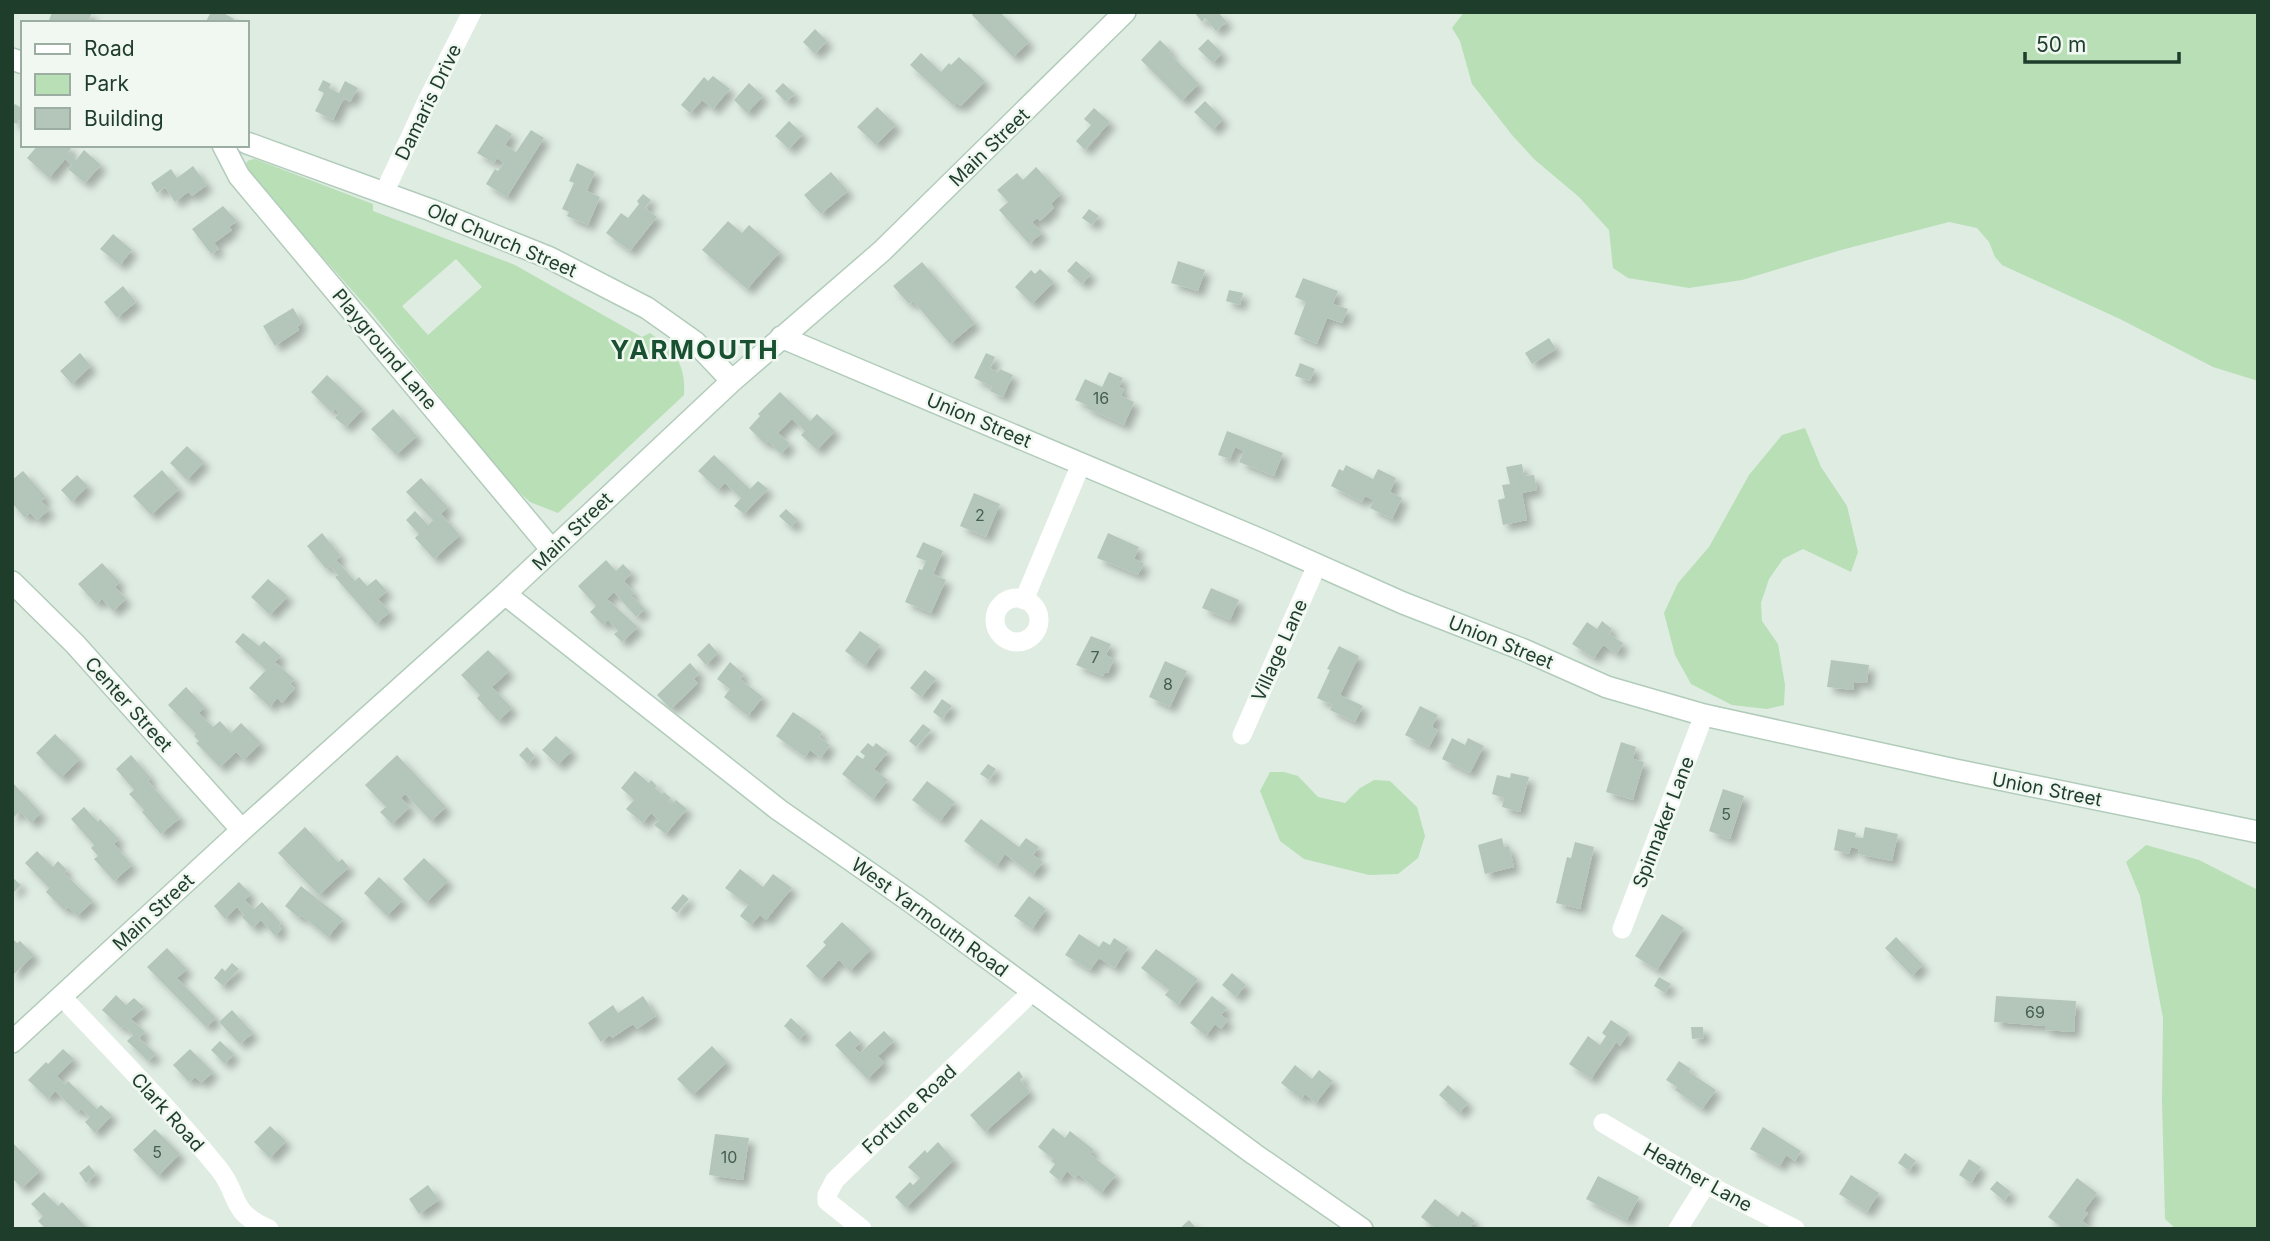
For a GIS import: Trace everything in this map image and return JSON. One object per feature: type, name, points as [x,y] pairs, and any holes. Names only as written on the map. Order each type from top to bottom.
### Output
[{"type":"main road","name":"Main Street","points":[[12,1042],[242,830],[505,594],[732,381],[882,251],[1125,12]]},
{"type":"main road","name":"Old Church Street","points":[[248,144],[384,193],[550,258],[631,298],[695,342],[732,381]]},
{"type":"main road","name":"Playground Lane","points":[[224,147],[239,177],[552,550]]},
{"type":"main road","name":"Union Street","points":[[781,337],[1403,603],[1524,650],[1607,687],[1704,715],[2258,832]]},
{"type":"main road","name":"Center Street","points":[[12,582],[75,644],[242,830]]},
{"type":"main road","name":"West Yarmouth Road","points":[[505,594],[779,810],[1254,1154],[1362,1229]]},
{"type":"street","name":"Damaris Drive","points":[[384,193],[472,12]]},
{"type":"street","points":[[1024,600],[1082,464]]},
{"type":"street","name":"Village Lane","points":[[1242,735],[1317,565]]},
{"type":"street","name":"Spinnaker Lane","points":[[1622,929],[1704,715]]},
{"type":"street","name":"Fortune Road","points":[[862,1229],[827,1201],[827,1195],[835,1180],[1032,991]]},
{"type":"street","name":"Clark Road","points":[[62,997],[221,1172],[238,1207],[252,1221],[269,1229]]},
{"type":"street","name":"Heather Lane","points":[[1603,1123],[1706,1184],[1795,1229]]},
{"type":"street","points":[[1678,1229],[1706,1184]]},
{"type":"green space","points":[[1464,12],[2258,12],[2258,381],[2213,367],[2120,319],[2002,265],[1995,257],[1989,242],[1977,228],[1949,222],[1841,250],[1742,280],[1689,288],[1628,278],[1613,268],[1609,230],[1579,197],[1535,160],[1472,84],[1460,41],[1452,28]]},
{"type":"green space","points":[[255,159],[373,204],[373,211],[515,265],[642,337],[650,333],[677,358],[683,374],[684,395],[558,513],[530,502],[510,484],[373,314],[250,175],[246,163]],"holes":[[[456,259],[482,287],[428,335],[402,306]]]},
{"type":"green space","points":[[1805,428],[1821,467],[1847,506],[1858,552],[1851,572],[1803,549],[1783,559],[1769,579],[1761,603],[1762,621],[1778,644],[1785,685],[1784,705],[1767,709],[1732,705],[1691,684],[1675,655],[1664,613],[1678,583],[1709,547],[1749,475],[1782,435]]},
{"type":"green space","points":[[1270,772],[1298,776],[1318,797],[1345,803],[1360,788],[1374,780],[1390,781],[1417,807],[1425,836],[1418,858],[1398,874],[1369,875],[1304,859],[1280,841],[1260,791]]},
{"type":"green space","points":[[2146,845],[2199,860],[2258,890],[2258,1229],[2176,1229],[2165,1219],[2163,1018],[2140,896],[2126,862]]},
{"type":"building","points":[[52,12],[92,12],[89,21],[49,21]]},
{"type":"building","points":[[211,12],[222,12],[234,19],[233,21],[206,21]]},
{"type":"building","points":[[975,12],[1000,12],[1029,42],[1013,57],[972,15]]},
{"type":"building","points":[[1194,12],[1218,12],[1227,22],[1216,31],[1205,18],[1202,22]]},
{"type":"building","points":[[815,29],[827,41],[815,54],[803,42]]},
{"type":"building","points":[[1208,39],[1222,53],[1213,63],[1198,49]]},
{"type":"building","points":[[1160,40],[1199,84],[1182,101],[1141,60]]},
{"type":"building","points":[[921,53],[941,72],[959,57],[985,81],[961,106],[957,103],[954,106],[910,65]]},
{"type":"building","points":[[713,76],[730,89],[713,109],[702,100],[690,113],[681,105],[704,77],[708,81]]},
{"type":"building","points":[[323,80],[331,84],[329,88],[339,93],[345,81],[358,88],[350,102],[344,98],[333,120],[315,111],[324,93],[318,90]]},
{"type":"building","points":[[749,83],[763,96],[747,113],[734,100]]},
{"type":"building","points":[[783,83],[795,94],[786,102],[775,91]]},
{"type":"building","points":[[1205,101],[1223,119],[1213,130],[1194,112]]},
{"type":"building","points":[[15,104],[21,108],[21,121],[17,124],[12,122],[12,108]]},
{"type":"building","points":[[877,107],[896,125],[876,145],[857,127]]},
{"type":"building","points":[[1094,108],[1110,122],[1085,150],[1076,141],[1091,125],[1084,119]]},
{"type":"building","points":[[789,121],[803,134],[789,149],[775,136]]},
{"type":"building","points":[[496,124],[512,134],[505,145],[516,152],[531,130],[544,138],[507,197],[486,184],[495,169],[498,171],[504,163],[497,158],[494,163],[477,153]]},
{"type":"building","points":[[36,147],[69,147],[71,149],[68,152],[76,160],[84,150],[101,165],[85,183],[68,169],[72,165],[65,159],[49,178],[27,158]]},
{"type":"building","points":[[577,163],[595,172],[587,191],[600,197],[588,225],[567,216],[569,212],[562,209],[574,183],[569,181]]},
{"type":"building","points":[[193,166],[207,185],[192,196],[188,192],[175,202],[165,187],[157,193],[151,183],[171,169],[177,178]]},
{"type":"building","points":[[1036,167],[1061,194],[1051,204],[1054,208],[1040,221],[1037,218],[1032,222],[1042,233],[1029,244],[999,210],[1008,202],[997,190],[1017,173],[1023,180]]},
{"type":"building","points":[[831,172],[848,191],[821,214],[804,195]]},
{"type":"building","points":[[643,194],[651,200],[645,208],[657,217],[630,251],[606,233],[621,213],[628,218]]},
{"type":"building","points":[[223,206],[237,221],[229,227],[232,230],[214,243],[219,249],[211,254],[192,229]]},
{"type":"building","points":[[1089,209],[1099,216],[1092,225],[1082,218]]},
{"type":"building","points":[[728,221],[742,233],[749,225],[780,252],[747,289],[702,250]]},
{"type":"building","points":[[113,234],[132,250],[120,265],[100,249]]},
{"type":"building","points":[[1076,261],[1091,274],[1082,284],[1067,271]]},
{"type":"building","points":[[1178,261],[1205,270],[1198,291],[1171,283]]},
{"type":"building","points":[[922,262],[975,323],[950,344],[913,301],[909,304],[893,286]]},
{"type":"building","points":[[1040,269],[1054,282],[1032,304],[1015,287],[1031,270],[1035,274]]},
{"type":"building","points":[[1303,278],[1338,291],[1333,304],[1348,309],[1342,323],[1327,318],[1317,344],[1294,334],[1306,302],[1295,297]]},
{"type":"building","points":[[123,286],[136,302],[117,318],[104,302]]},
{"type":"building","points":[[1229,290],[1243,293],[1240,305],[1226,301]]},
{"type":"building","points":[[293,308],[302,323],[297,327],[299,330],[275,346],[263,326]]},
{"type":"building","points":[[1549,338],[1556,349],[1532,364],[1525,353]]},
{"type":"building","points":[[80,353],[91,366],[72,384],[60,371]]},
{"type":"building","points":[[986,353],[995,357],[990,368],[1013,375],[1003,397],[990,391],[992,387],[974,378]]},
{"type":"building","points":[[1300,363],[1315,369],[1310,381],[1295,376]]},
{"type":"building","points":[[1109,372],[1123,378],[1119,387],[1124,389],[1121,396],[1134,402],[1124,425],[1086,408],[1087,405],[1075,400],[1085,379],[1102,387]]},
{"type":"building","points":[[327,375],[363,409],[346,427],[335,418],[339,413],[335,409],[331,412],[311,392]]},
{"type":"building","points":[[780,392],[810,421],[817,414],[835,431],[817,450],[801,435],[805,431],[792,419],[778,433],[790,444],[781,454],[768,441],[765,444],[749,428],[760,416],[758,414]]},
{"type":"building","points":[[393,409],[417,436],[396,455],[371,429]]},
{"type":"building","points":[[1227,431],[1283,453],[1274,476],[1239,462],[1244,451],[1235,447],[1230,459],[1218,455]]},
{"type":"building","points":[[187,446],[204,462],[187,480],[170,463]]},
{"type":"building","points":[[714,455],[750,489],[758,481],[768,489],[744,514],[734,506],[741,498],[725,483],[718,490],[698,471]]},
{"type":"building","points":[[1522,464],[1524,476],[1534,475],[1537,490],[1522,493],[1527,520],[1503,525],[1498,500],[1505,498],[1502,485],[1510,484],[1506,467]]},
{"type":"building","points":[[1346,465],[1373,479],[1378,469],[1396,478],[1390,492],[1402,498],[1392,519],[1370,508],[1374,500],[1365,496],[1362,502],[1331,486],[1339,469],[1343,471]]},
{"type":"building","points":[[162,470],[179,489],[151,515],[133,496]]},
{"type":"building","points":[[23,471],[46,497],[41,501],[49,510],[37,520],[30,513],[25,518],[12,503],[12,480]]},
{"type":"building","points":[[77,475],[88,486],[72,502],[61,490]]},
{"type":"building","points":[[421,478],[448,507],[441,514],[460,535],[434,559],[415,538],[419,534],[406,520],[415,511],[428,525],[433,520],[406,492]]},
{"type":"building","points":[[974,493],[1000,504],[986,537],[960,526]]},
{"type":"building","points":[[786,509],[798,520],[791,527],[779,516]]},
{"type":"building","points":[[322,533],[341,556],[336,560],[355,581],[359,577],[367,586],[376,579],[387,591],[378,599],[390,612],[376,624],[335,577],[338,575],[330,566],[326,569],[307,546]]},
{"type":"building","points":[[1108,533],[1139,547],[1134,559],[1144,563],[1138,575],[1097,558]]},
{"type":"building","points":[[923,542],[943,551],[933,574],[946,580],[931,613],[905,602],[919,569],[922,570],[926,561],[916,557]]},
{"type":"building","points":[[606,560],[616,571],[623,564],[632,573],[624,581],[634,593],[631,595],[645,609],[636,617],[614,592],[607,599],[638,627],[622,642],[614,634],[618,631],[608,620],[603,625],[590,612],[596,606],[578,586]]},
{"type":"building","points":[[102,563],[120,582],[115,587],[126,599],[113,611],[102,599],[96,604],[78,584]]},
{"type":"building","points":[[268,579],[288,596],[270,615],[251,597]]},
{"type":"building","points":[[1211,588],[1239,600],[1230,620],[1202,608]]},
{"type":"building","points":[[1602,621],[1612,629],[1609,634],[1623,643],[1617,654],[1603,645],[1594,658],[1572,644],[1587,622],[1597,629]]},
{"type":"building","points":[[860,631],[880,645],[865,666],[845,651]]},
{"type":"building","points":[[243,633],[259,646],[264,641],[281,656],[275,662],[294,679],[290,684],[295,688],[282,703],[277,698],[270,707],[249,688],[266,670],[235,642]]},
{"type":"building","points":[[1091,636],[1111,644],[1106,655],[1114,659],[1108,673],[1105,672],[1103,676],[1076,665]]},
{"type":"building","points":[[709,643],[718,653],[706,665],[697,655]]},
{"type":"building","points":[[1339,646],[1359,656],[1340,695],[1363,706],[1355,722],[1330,710],[1332,705],[1317,698]]},
{"type":"building","points":[[488,650],[509,671],[492,687],[512,708],[498,721],[477,698],[480,695],[461,675]]},
{"type":"building","points":[[1831,660],[1869,665],[1867,683],[1854,682],[1853,690],[1827,687]]},
{"type":"building","points":[[1165,661],[1187,671],[1170,707],[1149,697]]},
{"type":"building","points":[[730,662],[744,674],[740,679],[763,697],[748,716],[724,697],[730,689],[717,679]]},
{"type":"building","points":[[690,663],[699,673],[694,679],[698,683],[671,709],[657,695]]},
{"type":"building","points":[[925,670],[936,679],[921,697],[910,688]]},
{"type":"building","points":[[186,687],[205,707],[199,713],[213,727],[220,721],[231,733],[241,723],[261,743],[244,760],[236,752],[220,767],[196,743],[199,741],[194,736],[196,734],[168,705]]},
{"type":"building","points":[[942,699],[952,706],[942,719],[933,712]]},
{"type":"building","points":[[1420,706],[1438,715],[1432,727],[1438,730],[1429,747],[1405,735]]},
{"type":"building","points":[[793,712],[822,732],[819,737],[830,745],[821,758],[810,750],[805,757],[776,736]]},
{"type":"building","points":[[923,724],[931,730],[916,747],[909,741]]},
{"type":"building","points":[[55,734],[80,759],[61,778],[36,753]]},
{"type":"building","points":[[556,736],[572,751],[558,765],[542,750]]},
{"type":"building","points":[[1452,738],[1465,745],[1468,738],[1484,746],[1470,773],[1442,759]]},
{"type":"building","points":[[1621,742],[1636,747],[1633,759],[1644,762],[1633,800],[1606,792]]},
{"type":"building","points":[[868,743],[873,747],[876,743],[888,752],[874,769],[888,780],[873,799],[842,774],[857,755],[863,759],[865,756],[860,752]]},
{"type":"building","points":[[527,747],[535,756],[528,764],[519,755]]},
{"type":"building","points":[[131,755],[151,778],[148,781],[180,818],[161,834],[129,794],[134,790],[116,769]]},
{"type":"building","points":[[397,755],[446,807],[431,821],[405,794],[401,798],[410,807],[392,824],[380,812],[386,807],[365,785]]},
{"type":"building","points":[[988,764],[996,769],[989,780],[980,774]]},
{"type":"building","points":[[635,771],[649,783],[651,780],[657,786],[655,788],[671,798],[668,801],[672,804],[676,800],[687,809],[666,834],[654,825],[659,820],[651,813],[643,823],[626,809],[634,800],[621,788]]},
{"type":"building","points":[[1511,773],[1529,777],[1520,812],[1502,807],[1504,798],[1492,794],[1497,775],[1510,778]]},
{"type":"building","points":[[927,781],[955,802],[940,821],[912,800]]},
{"type":"building","points":[[12,782],[41,813],[31,823],[20,811],[12,819]]},
{"type":"building","points":[[1723,789],[1744,796],[1730,839],[1709,831]]},
{"type":"building","points":[[84,807],[119,839],[114,844],[132,865],[114,881],[94,859],[98,856],[91,848],[94,845],[71,819]]},
{"type":"building","points":[[981,819],[1019,847],[1026,838],[1039,847],[1033,855],[1043,862],[1033,875],[1005,854],[997,866],[964,841]]},
{"type":"building","points":[[305,827],[338,862],[342,859],[349,867],[319,895],[278,853]]},
{"type":"building","points":[[1865,827],[1898,834],[1892,861],[1858,854],[1859,849],[1851,847],[1849,854],[1834,850],[1838,829],[1856,833],[1855,837],[1863,838]]},
{"type":"building","points":[[1502,838],[1504,847],[1509,846],[1514,867],[1485,874],[1478,845]]},
{"type":"building","points":[[1575,842],[1594,847],[1580,909],[1556,903],[1567,857],[1571,858]]},
{"type":"building","points":[[37,851],[53,867],[58,861],[67,870],[64,873],[93,901],[77,916],[68,907],[64,910],[46,892],[49,888],[25,863]]},
{"type":"building","points":[[424,858],[448,881],[426,903],[403,879]]},
{"type":"building","points":[[740,869],[763,887],[773,874],[792,888],[766,920],[760,915],[751,925],[740,916],[748,905],[725,888]]},
{"type":"building","points":[[12,877],[21,885],[12,894]]},
{"type":"building","points":[[379,877],[403,900],[387,916],[364,893]]},
{"type":"building","points":[[239,882],[251,894],[245,900],[254,909],[262,902],[281,923],[279,926],[282,929],[275,936],[261,920],[253,928],[237,907],[225,919],[214,906]]},
{"type":"building","points":[[301,886],[343,919],[328,937],[285,906]]},
{"type":"building","points":[[683,894],[689,899],[677,913],[671,908]]},
{"type":"building","points":[[1029,896],[1046,909],[1032,929],[1014,916]]},
{"type":"building","points":[[1662,914],[1684,928],[1657,970],[1635,956]]},
{"type":"building","points":[[842,922],[871,949],[850,971],[839,960],[820,980],[806,966],[826,945],[823,942]]},
{"type":"building","points":[[1079,934],[1099,947],[1103,941],[1110,945],[1114,938],[1128,947],[1115,968],[1099,958],[1090,970],[1065,955]]},
{"type":"building","points":[[1896,937],[1923,965],[1912,976],[1885,948]]},
{"type":"building","points":[[12,938],[17,943],[20,941],[34,955],[12,976]]},
{"type":"building","points":[[167,948],[187,969],[177,978],[216,1018],[206,1027],[147,967]]},
{"type":"building","points":[[1156,949],[1198,979],[1178,1005],[1165,995],[1169,990],[1141,968]]},
{"type":"building","points":[[232,963],[239,969],[223,986],[214,978],[222,968],[225,971]]},
{"type":"building","points":[[1232,973],[1246,985],[1236,997],[1222,985]]},
{"type":"building","points":[[1659,977],[1671,984],[1665,993],[1654,986]]},
{"type":"building","points":[[116,995],[126,1005],[134,998],[144,1007],[131,1019],[145,1032],[139,1038],[156,1054],[148,1061],[127,1041],[133,1035],[102,1010]]},
{"type":"building","points":[[643,996],[656,1016],[637,1029],[633,1024],[601,1042],[588,1023],[613,1005],[618,1013]]},
{"type":"building","points":[[1212,996],[1227,1008],[1221,1015],[1228,1020],[1221,1029],[1215,1024],[1206,1036],[1190,1023]]},
{"type":"building","points":[[1996,996],[2076,1001],[2074,1032],[2045,1030],[2045,1026],[1994,1022]]},
{"type":"building","points":[[232,1010],[253,1033],[240,1044],[219,1022]]},
{"type":"building","points":[[791,1018],[806,1032],[799,1040],[784,1026]]},
{"type":"building","points":[[1611,1020],[1629,1032],[1620,1046],[1616,1042],[1591,1079],[1569,1064],[1588,1036],[1600,1045],[1606,1036],[1602,1033]]},
{"type":"building","points":[[1691,1027],[1703,1027],[1704,1038],[1692,1039]]},
{"type":"building","points":[[850,1031],[861,1042],[855,1048],[860,1053],[884,1031],[894,1041],[878,1056],[884,1063],[867,1079],[835,1045]]},
{"type":"building","points":[[220,1041],[234,1054],[225,1064],[211,1050]]},
{"type":"building","points":[[712,1046],[727,1062],[693,1095],[677,1079]]},
{"type":"building","points":[[63,1049],[74,1059],[57,1076],[65,1084],[68,1081],[97,1109],[101,1105],[112,1115],[95,1133],[85,1122],[90,1117],[81,1109],[77,1112],[55,1091],[48,1099],[28,1080]]},
{"type":"building","points":[[190,1049],[213,1072],[201,1083],[195,1077],[189,1082],[173,1065]]},
{"type":"building","points":[[1679,1061],[1691,1069],[1689,1072],[1716,1090],[1702,1109],[1675,1090],[1677,1087],[1666,1080]]},
{"type":"building","points":[[1295,1065],[1312,1079],[1319,1070],[1333,1081],[1316,1103],[1305,1094],[1301,1099],[1281,1083]]},
{"type":"building","points":[[1019,1071],[1023,1077],[1020,1080],[1030,1092],[985,1132],[970,1115]]},
{"type":"building","points":[[1448,1085],[1468,1103],[1459,1113],[1439,1095]]},
{"type":"building","points":[[270,1126],[286,1141],[270,1158],[254,1142]]},
{"type":"building","points":[[1763,1127],[1801,1151],[1795,1161],[1786,1155],[1780,1166],[1750,1149]]},
{"type":"building","points":[[1053,1128],[1065,1138],[1070,1131],[1094,1150],[1090,1154],[1116,1175],[1101,1193],[1078,1174],[1075,1178],[1067,1171],[1060,1181],[1049,1172],[1055,1164],[1051,1161],[1053,1159],[1038,1147]]},
{"type":"building","points":[[155,1129],[180,1154],[158,1176],[133,1150]]},
{"type":"building","points":[[715,1134],[749,1138],[743,1180],[709,1175]]},
{"type":"building","points":[[12,1142],[40,1171],[22,1188],[12,1178]]},
{"type":"building","points":[[938,1142],[954,1160],[906,1208],[895,1197],[910,1182],[913,1185],[920,1178],[908,1167],[925,1150],[927,1153]]},
{"type":"building","points":[[1905,1153],[1916,1161],[1909,1171],[1898,1163]]},
{"type":"building","points":[[1969,1159],[1981,1167],[1971,1183],[1959,1175]]},
{"type":"building","points":[[89,1165],[96,1174],[86,1183],[79,1173]]},
{"type":"building","points":[[1851,1175],[1879,1193],[1867,1212],[1839,1194]]},
{"type":"building","points":[[1598,1176],[1639,1197],[1627,1220],[1586,1199]]},
{"type":"building","points":[[2077,1178],[2097,1193],[2084,1211],[2088,1213],[2082,1221],[2093,1229],[2064,1229],[2048,1217]]},
{"type":"building","points":[[1997,1181],[2011,1192],[2004,1201],[1990,1189]]},
{"type":"building","points":[[428,1185],[439,1200],[419,1214],[409,1199]]},
{"type":"building","points":[[44,1192],[58,1206],[62,1202],[88,1229],[46,1229],[38,1221],[43,1216],[31,1204]]},
{"type":"building","points":[[1435,1199],[1458,1217],[1462,1211],[1475,1221],[1469,1229],[1436,1229],[1421,1217]]},
{"type":"building","points":[[1189,1220],[1197,1229],[1179,1229]]},
{"type":"district","name":"YARMOUTH","points":[[695,350]]}]
